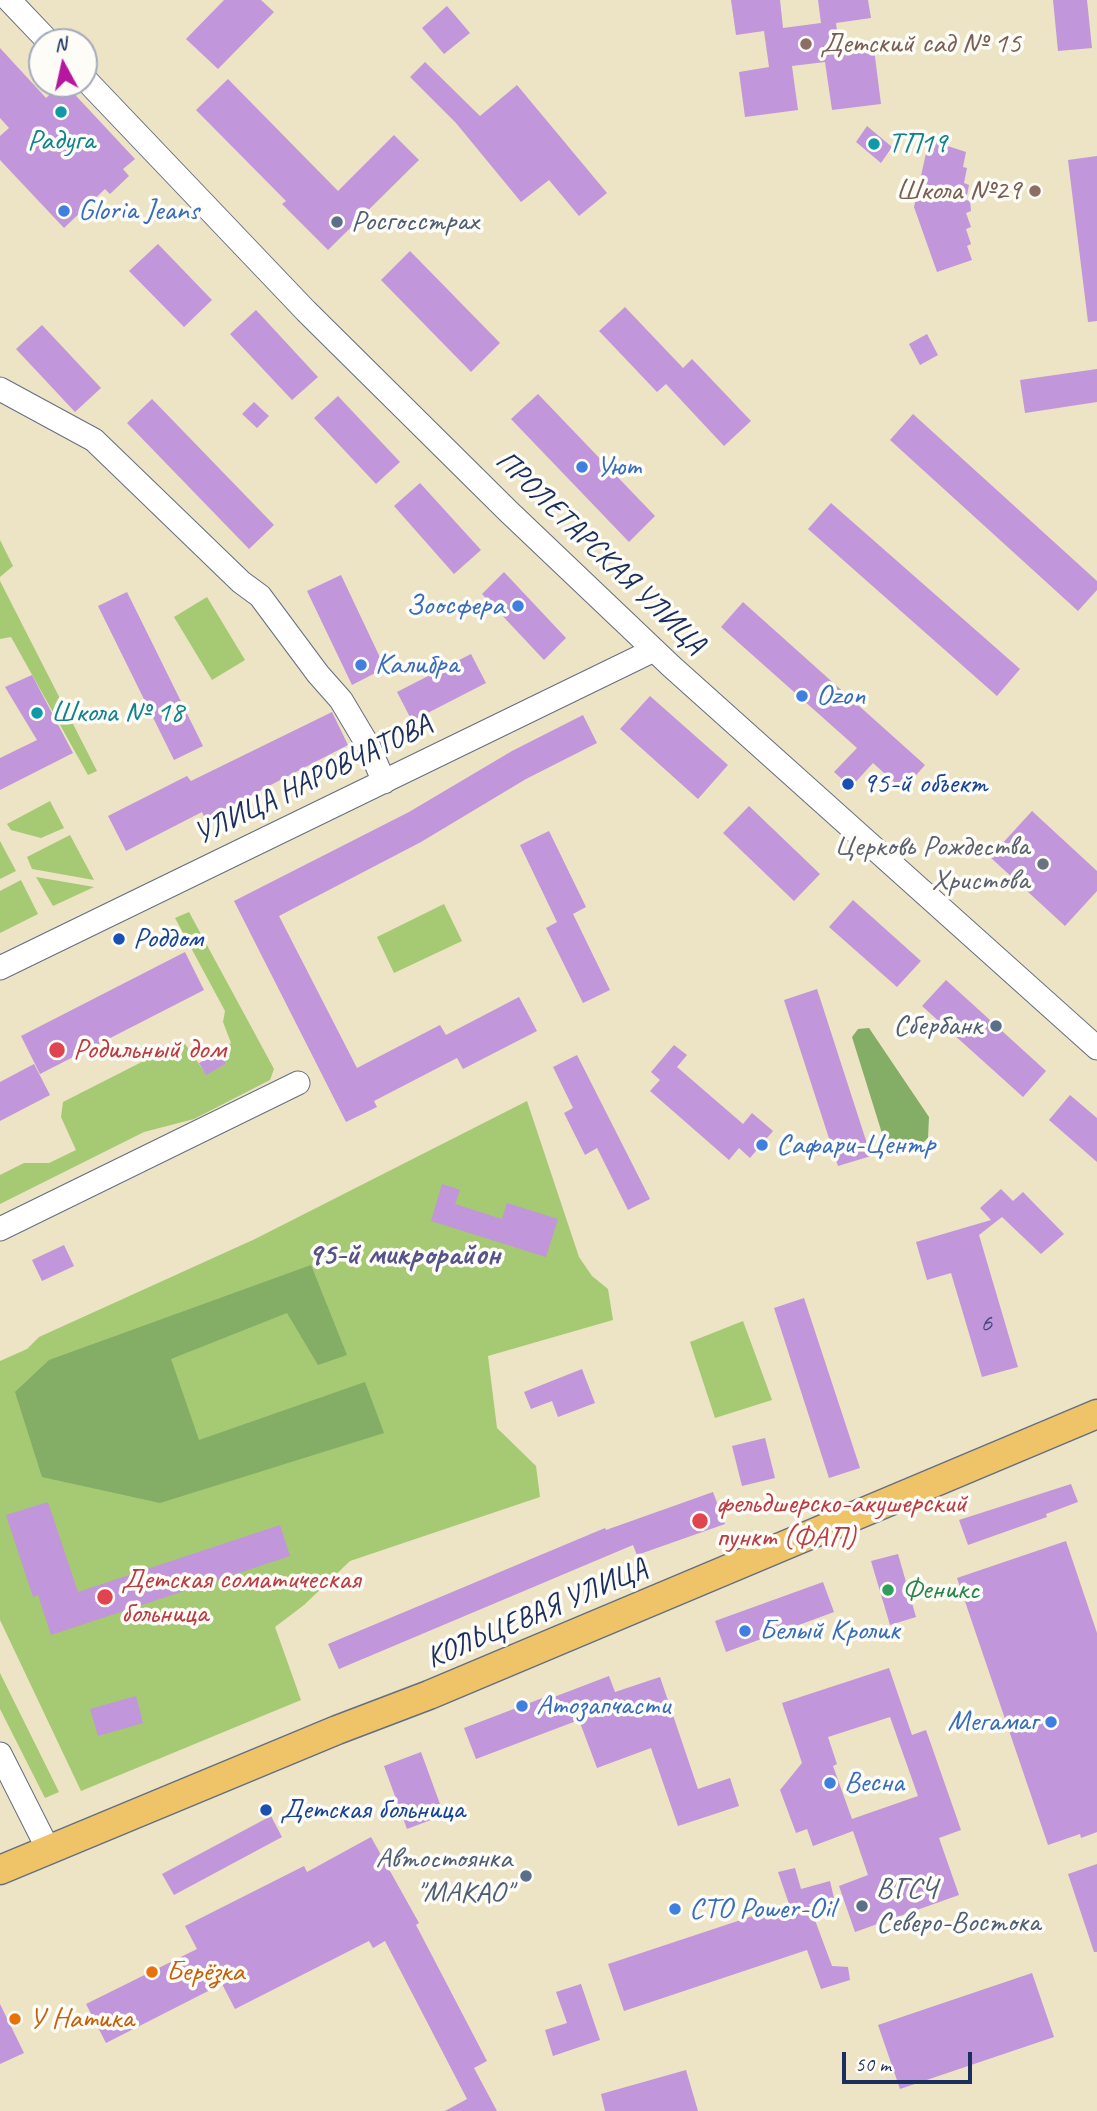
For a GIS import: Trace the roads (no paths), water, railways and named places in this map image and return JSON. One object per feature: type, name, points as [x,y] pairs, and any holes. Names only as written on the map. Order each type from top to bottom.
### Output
[{"type":"main road","name":"КОЛЬЦЕВАЯ УЛИЦА","points":[[0,1870],[337,1730],[441,1690],[1097,1414]]},
{"type":"street","points":[[9,0],[36,28]]},
{"type":"street","name":"ПРОЛЕТАРСКАЯ УЛИЦА","points":[[98,93],[306,311],[508,511],[654,650],[1097,1048]]},
{"type":"street","points":[[0,389],[93,440],[241,582],[260,596],[318,674],[341,700],[369,747],[384,782]]},
{"type":"street","name":"УЛИЦА НАРОВЧАТОВА","points":[[0,968],[654,650]]},
{"type":"street","points":[[0,1229],[298,1083]]},
{"type":"street","points":[[0,1754],[48,1850]]},
{"type":"place","name":"Детский сад № 15","points":[[806,44]]},
{"type":"place","name":"Радуга","points":[[61,112]]},
{"type":"place","name":"ТП19","points":[[874,144]]},
{"type":"place","name":"Школа №29","points":[[1035,191]]},
{"type":"place","name":"Gloria Jeans","points":[[64,211]]},
{"type":"place","name":"Росгосстрах","points":[[337,222]]},
{"type":"place","name":"Уют","points":[[582,467]]},
{"type":"place","name":"Зоосфера","points":[[518,606]]},
{"type":"place","name":"Калибра","points":[[361,665]]},
{"type":"place","name":"Ozon","points":[[802,696]]},
{"type":"place","name":"Школа № 18","points":[[37,713]]},
{"type":"place","name":"95-й объект","points":[[848,784]]},
{"type":"place","name":"Церковь Рождества Христова","points":[[1043,864]]},
{"type":"place","name":"Роддом","points":[[119,939]]},
{"type":"place","name":"Сбербанк","points":[[996,1026]]},
{"type":"place","name":"Родильный дом","points":[[57,1050]]},
{"type":"place","name":"Сафари-Центр","points":[[762,1145]]},
{"type":"place","name":"фельдшерско-акушерский пункт (ФАП)","points":[[700,1521]]},
{"type":"place","name":"Феникс","points":[[888,1590]]},
{"type":"place","name":"Детская соматическая больница","points":[[105,1597]]},
{"type":"place","name":"Белый Кролик","points":[[745,1631]]},
{"type":"place","name":"Атозапчасти","points":[[522,1706]]},
{"type":"place","name":"Мегамаг","points":[[1051,1722]]},
{"type":"place","name":"Весна","points":[[830,1783]]},
{"type":"place","name":"Детская больница","points":[[266,1810]]},
{"type":"place","name":"Автостоянка \"МАКАО\"","points":[[526,1876]]},
{"type":"place","name":"ВГСЧ Северо-Востока","points":[[862,1906]]},
{"type":"place","name":"СТО Power-Oil","points":[[675,1909]]},
{"type":"place","name":"Берёзка","points":[[152,1972]]},
{"type":"place","name":"У Натика","points":[[15,2019]]},
{"type":"district","name":"95-й микрорайон","points":[[404,1256]]}]
